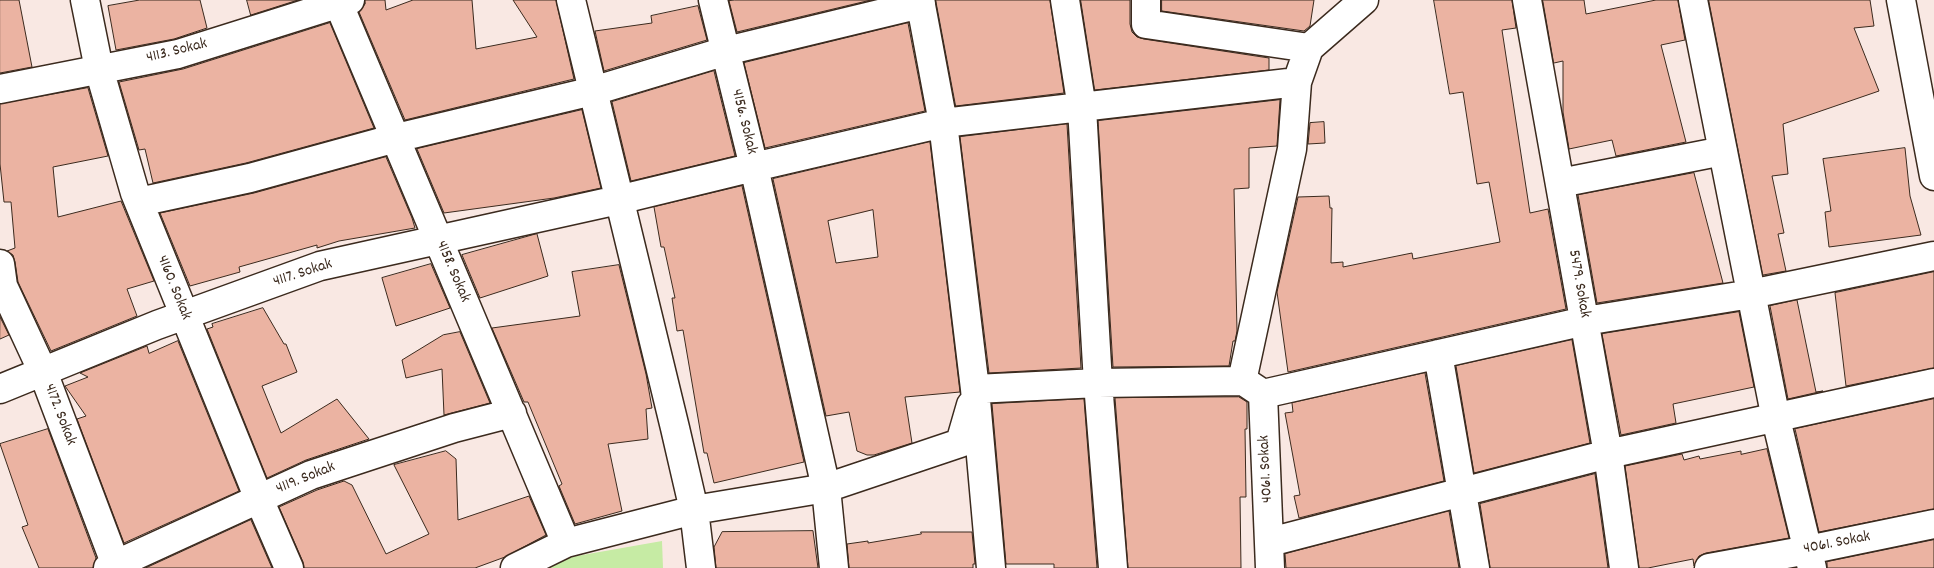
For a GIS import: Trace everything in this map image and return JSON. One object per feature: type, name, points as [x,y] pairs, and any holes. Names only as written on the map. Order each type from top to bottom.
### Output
[{"type":"street","name":"4160. Sokak","points":[[85,0],[99,69],[139,202],[288,568]]},
{"type":"street","points":[[571,0],[694,510],[701,568]]},
{"type":"street","name":"4156. Sokak","points":[[618,200],[754,167],[713,0]]},
{"type":"street","points":[[1065,0],[1082,108],[1098,383],[1113,568]]},
{"type":"street","points":[[1146,0],[1146,24],[1308,48],[1364,0]]},
{"type":"street","name":"5479. Sokak","points":[[1527,0],[1608,454],[1624,568]]},
{"type":"street","points":[[1693,0],[1776,418],[1810,559]]},
{"type":"street","points":[[1901,0],[1928,108],[1934,176]]},
{"type":"street","name":"4113. Sokak","points":[[0,90],[178,54],[342,1]]},
{"type":"street","name":"4158. Sokak","points":[[342,1],[438,241],[566,543]]},
{"type":"street","points":[[139,202],[250,178],[396,138],[593,90],[726,52],[920,2],[943,123],[975,389],[990,568]]},
{"type":"street","name":"4061. Sokak","points":[[1270,555],[1253,388],[1292,149],[1297,82],[1308,48]]},
{"type":"street","points":[[834,568],[826,488],[754,167],[943,123],[1297,82]]},
{"type":"street","points":[[1560,183],[1723,151]]},
{"type":"street","name":"4117. Sokak","points":[[0,389],[184,315],[320,266],[618,200]]},
{"type":"street","points":[[975,389],[1098,383],[1253,388],[1438,354],[1585,321],[1751,294],[1934,256]]},
{"type":"street","name":"4172. Sokak","points":[[0,264],[3,286],[43,372],[114,567]]},
{"type":"street","points":[[1438,354],[1475,568]]},
{"type":"street","points":[[1270,555],[1462,492],[1608,454],[1934,383]]},
{"type":"street","points":[[515,568],[566,543],[694,510],[826,488],[960,443],[975,389]]},
{"type":"street","name":"4119. Sokak","points":[[114,567],[311,474],[454,428],[512,413]]},
{"type":"street","name":"4061. Sokak","points":[[1709,568],[1810,559],[1934,524]]},
{"type":"green space","points":[[662,541],[663,568],[546,568],[571,557]]},
{"type":"building","points":[[0,0],[19,0],[32,67],[0,73]]},
{"type":"building","points":[[140,0],[200,0],[207,28],[174,39],[116,50],[108,6]]},
{"type":"building","points":[[247,0],[298,0],[251,15]]},
{"type":"building","points":[[365,0],[385,0],[386,10],[413,0],[472,0],[476,49],[537,37],[513,0],[556,0],[574,79],[405,120],[359,12],[365,4]]},
{"type":"building","points":[[871,0],[737,32],[729,1]]},
{"type":"building","points":[[936,0],[1050,0],[1064,93],[956,106]]},
{"type":"building","points":[[1081,0],[1130,0],[1130,24],[1132,32],[1137,37],[1269,58],[1269,70],[1095,90]]},
{"type":"building","points":[[1162,0],[1314,0],[1310,26],[1304,31],[1162,11]]},
{"type":"building","points":[[1434,0],[1512,0],[1516,28],[1502,30],[1530,213],[1548,209],[1566,309],[1288,372],[1277,292],[1298,197],[1329,196],[1330,208],[1332,208],[1331,263],[1343,262],[1343,267],[1412,253],[1413,259],[1500,242],[1489,182],[1477,184],[1463,92],[1450,94]]},
{"type":"building","points":[[1543,0],[1584,0],[1586,14],[1656,0],[1678,0],[1685,40],[1661,45],[1686,142],[1616,156],[1612,140],[1569,149],[1563,112],[1563,61],[1554,63]]},
{"type":"building","points":[[1709,0],[1870,0],[1874,26],[1854,28],[1879,91],[1783,124],[1788,174],[1772,176],[1784,233],[1778,234],[1786,271],[1763,275]]},
{"type":"building","points":[[698,6],[707,40],[604,71],[595,31],[652,23],[651,16]]},
{"type":"building","points":[[330,23],[374,128],[246,163],[153,183],[145,149],[139,150],[119,82],[183,69]]},
{"type":"building","points":[[908,23],[925,111],[765,148],[744,63]]},
{"type":"building","points":[[714,71],[735,156],[631,181],[612,102]]},
{"type":"building","points":[[88,88],[108,156],[53,167],[58,217],[121,201],[154,281],[127,289],[137,316],[51,351],[18,282],[13,255],[7,251],[15,248],[11,202],[4,202],[0,164],[0,104]]},
{"type":"building","points":[[1280,100],[1277,146],[1249,148],[1249,188],[1234,189],[1237,331],[1235,341],[1233,341],[1229,366],[1113,367],[1098,121]]},
{"type":"building","points":[[582,110],[601,188],[554,198],[444,213],[417,149]]},
{"type":"building","points":[[1324,122],[1325,143],[1308,144],[1310,123]]},
{"type":"building","points":[[1067,124],[1081,368],[989,373],[960,137]]},
{"type":"building","points":[[930,142],[960,392],[905,397],[912,443],[874,455],[867,455],[857,451],[849,412],[826,416],[773,179]],"holes":[[[873,210],[878,257],[836,263],[828,221]]]},
{"type":"building","points":[[1905,148],[1910,196],[1921,235],[1829,247],[1825,212],[1831,211],[1823,159]]},
{"type":"building","points":[[386,157],[415,228],[339,241],[317,248],[317,245],[239,267],[240,272],[190,286],[160,213],[254,193]]},
{"type":"building","points":[[1694,173],[1723,283],[1597,303],[1578,195]]},
{"type":"building","points":[[742,186],[804,462],[714,483],[707,453],[704,453],[683,330],[677,331],[672,298],[675,298],[664,247],[661,247],[654,207]]},
{"type":"building","points":[[537,234],[548,276],[480,298],[462,255]]},
{"type":"building","points":[[431,264],[450,308],[396,326],[382,278]]},
{"type":"building","points":[[619,265],[646,374],[652,408],[646,409],[648,439],[608,444],[622,511],[575,524],[559,486],[562,484],[528,402],[524,402],[492,328],[580,316],[572,272]]},
{"type":"building","points":[[1934,272],[1934,368],[1846,386],[1835,293]]},
{"type":"building","points":[[1797,300],[1816,392],[1823,391],[1788,399],[1770,306]]},
{"type":"building","points":[[263,308],[284,344],[286,344],[297,372],[262,386],[281,433],[337,399],[369,439],[306,460],[267,478],[207,329],[213,327],[212,324]]},
{"type":"building","points":[[1739,312],[1754,387],[1673,404],[1676,423],[1621,435],[1602,334]]},
{"type":"building","points":[[0,317],[9,335],[0,339]]},
{"type":"building","points":[[460,332],[490,403],[444,415],[442,369],[406,378],[402,360],[443,335]]},
{"type":"building","points":[[1572,340],[1590,443],[1474,473],[1456,366]]},
{"type":"building","points":[[178,341],[239,491],[124,543],[77,419],[86,416],[65,386],[88,377],[80,373],[147,346],[149,353]]},
{"type":"building","points":[[1425,373],[1444,481],[1299,518],[1294,496],[1300,495],[1285,413],[1293,412],[1292,403]]},
{"type":"building","points":[[1239,397],[1247,402],[1247,429],[1245,429],[1246,497],[1240,497],[1241,568],[1128,568],[1115,398]]},
{"type":"building","points":[[1084,399],[1097,568],[1054,568],[1054,564],[1006,564],[992,404]]},
{"type":"building","points":[[1934,399],[1934,509],[1819,532],[1795,429]]},
{"type":"building","points":[[48,429],[96,558],[93,568],[39,568],[22,527],[28,525],[0,444]]},
{"type":"building","points":[[1767,449],[1789,538],[1706,553],[1699,556],[1694,566],[1693,559],[1639,568],[1625,466],[1682,454],[1684,460],[1699,456],[1700,459],[1741,451],[1741,454]]},
{"type":"building","points":[[446,451],[456,459],[458,520],[529,496],[546,535],[505,557],[475,568],[304,568],[279,507],[317,490],[344,481],[352,485],[386,554],[429,534],[394,465]]},
{"type":"building","points":[[1595,474],[1608,568],[1490,568],[1480,504]]},
{"type":"building","points":[[1449,511],[1459,568],[1286,568],[1285,554]]},
{"type":"building","points":[[251,520],[272,568],[146,568]]},
{"type":"building","points":[[813,531],[818,568],[716,568],[714,547],[722,532]]},
{"type":"building","points":[[921,532],[972,532],[975,564],[973,564],[973,568],[849,568],[847,544],[868,541],[868,543],[921,534]]},
{"type":"building","points":[[1934,540],[1934,568],[1827,568],[1827,562]]}]
